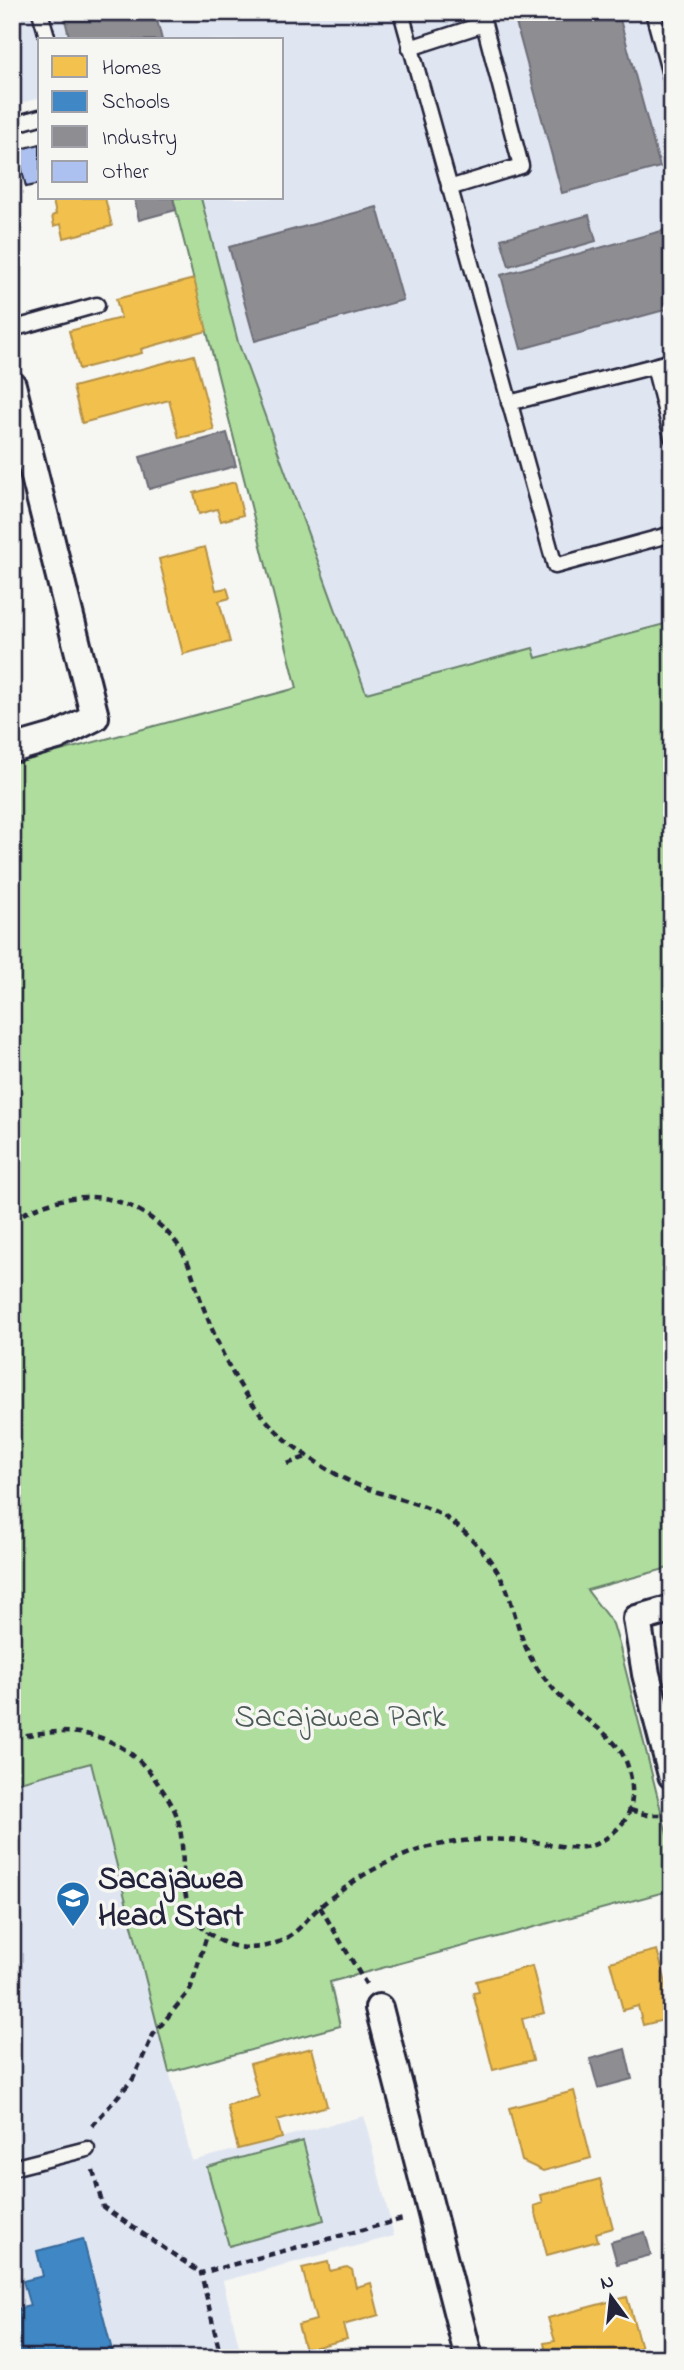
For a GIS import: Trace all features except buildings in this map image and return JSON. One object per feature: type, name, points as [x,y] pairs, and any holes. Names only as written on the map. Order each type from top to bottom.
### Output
[{"type":"street","points":[[12,385],[95,717],[57,736],[12,749]]},
{"type":"street","points":[[672,1609],[637,1619],[646,1674],[672,1775]]},
{"type":"street","points":[[379,2008],[469,2358]]},
{"type":"lane","points":[[40,12],[47,38]]},
{"type":"lane","points":[[401,12],[555,566],[672,534]]},
{"type":"lane","points":[[653,12],[672,82]]},
{"type":"lane","points":[[410,48],[484,24],[521,166],[449,188]]},
{"type":"lane","points":[[12,125],[38,118]]},
{"type":"lane","points":[[12,329],[97,305]]},
{"type":"lane","points":[[509,403],[672,361]]},
{"type":"lane","points":[[654,366],[672,437]]},
{"type":"lane","points":[[12,2168],[87,2149]]},
{"type":"path","points":[[12,1220],[49,1202],[68,1198],[101,1198],[131,1206],[161,1227],[182,1250],[222,1352],[237,1381],[282,1437],[307,1457],[358,1485],[447,1518],[472,1538],[492,1563],[506,1587],[524,1647],[537,1668],[570,1706],[610,1739],[628,1763],[632,1788],[630,1810],[625,1822],[605,1840],[585,1847],[493,1839],[456,1842],[418,1850],[382,1864],[320,1907],[288,1938],[259,1948],[236,1947],[219,1941],[208,1932],[199,1924],[187,1904],[182,1878],[179,1822],[169,1799],[148,1767],[123,1746],[95,1735],[56,1731],[12,1738]]},
{"type":"path","points":[[286,1464],[307,1457]]},
{"type":"path","points":[[630,1810],[648,1815],[672,1815]]},
{"type":"path","points":[[320,1907],[379,2008]]},
{"type":"path","points":[[208,1932],[190,1990],[153,2035],[133,2079],[87,2132],[85,2140],[103,2207],[201,2273],[221,2358]]},
{"type":"path","points":[[201,2273],[391,2222]]},
{"type":"shaded area","points":[[12,12],[672,12],[672,622],[535,658],[532,648],[366,693],[238,342],[202,200],[284,200],[284,38],[38,38],[38,98],[12,105]]},
{"type":"shaded area","name":"Sacajawea Head Start","points":[[91,1763],[192,2161],[364,2116],[394,2236],[223,2281],[242,2358],[12,2358],[12,1784]]},
{"type":"green space","name":"Sacajawea Park","points":[[174,200],[202,200],[238,342],[366,693],[533,648],[536,658],[672,622],[672,1567],[587,1590],[613,1624],[619,1644],[672,1854],[672,1890],[330,1982],[340,2026],[169,2072],[91,1763],[12,1784],[12,764],[297,688]]},
{"type":"green space","points":[[303,2141],[324,2220],[229,2246],[207,2167]]},
{"type":"place","name":"Sacajawea Head Start","points":[[73,1928]]}]
